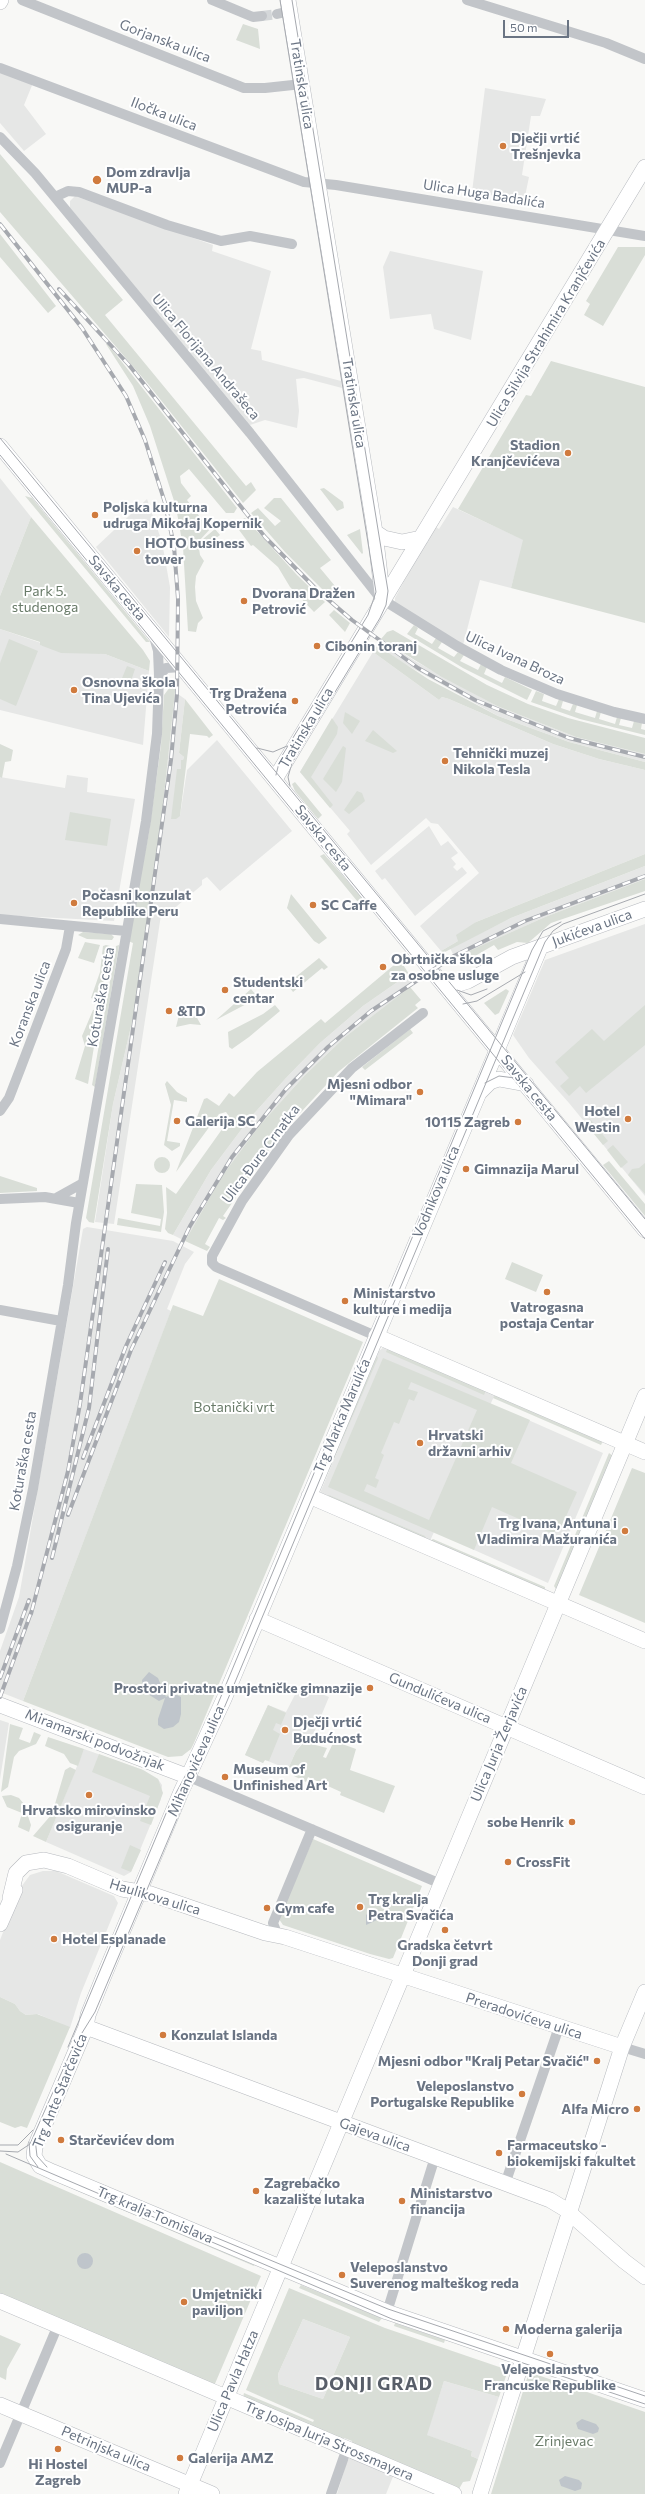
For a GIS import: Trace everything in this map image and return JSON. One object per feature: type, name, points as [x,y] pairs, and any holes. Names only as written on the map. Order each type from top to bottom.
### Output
[{"type":"street","name":"Gorjanska ulica","points":[[22,0],[244,88],[265,88],[302,84]]},
{"type":"street","points":[[212,0],[253,17],[262,16]]},
{"type":"street","points":[[467,0],[606,43],[645,58]]},
{"type":"street","name":"Tratinska ulica","points":[[275,779],[383,601],[375,532],[302,84],[285,8]]},
{"type":"street","name":"Iločka ulica","points":[[0,68],[304,182],[318,184]]},
{"type":"street","name":"Ulica Florijana Andrašeca","points":[[0,136],[55,197],[254,437],[383,601]]},
{"type":"street","name":"Ulica Silvija Strahimira Kranjčevića","points":[[383,601],[609,229],[645,167]]},
{"type":"street","name":"Ulica Huga Badalića","points":[[318,184],[336,185],[645,236]]},
{"type":"street","points":[[55,197],[68,191],[79,192],[164,224],[221,241],[250,236],[292,244]]},
{"type":"street","name":"Savska cesta","points":[[0,446],[645,1230]]},
{"type":"street","points":[[375,532],[384,538],[402,542],[415,541],[421,538]]},
{"type":"street","name":"Ulica Ivana Broza","points":[[383,601],[457,646],[513,676],[588,705],[645,719]]},
{"type":"street","name":"Koturaška cesta","points":[[0,1629],[17,1566],[33,1489],[62,1321],[79,1203],[153,770],[157,734],[159,676],[158,651],[152,631]]},
{"type":"street","points":[[159,676],[166,668],[182,667]]},
{"type":"street","name":"Jukićeva ulica","points":[[446,988],[462,984],[507,959],[645,909]]},
{"type":"street","points":[[0,919],[126,931]]},
{"type":"street","name":"Koranska ulica","points":[[0,1111],[9,1098],[66,949],[70,926]]},
{"type":"street","name":"Jukićeva ulica","points":[[496,1048],[540,948]]},
{"type":"street","name":"Ulica Đure Crnatka","points":[[376,1336],[223,1271],[212,1263],[214,1250],[228,1223],[290,1135],[352,1068],[423,1013]]},
{"type":"street","name":"Vodnikova ulica","points":[[376,1336],[496,1048]]},
{"type":"street","points":[[475,1100],[484,1087],[494,1080],[504,1078],[526,1084]]},
{"type":"street","points":[[56,1198],[83,1183]]},
{"type":"street","points":[[0,1199],[56,1198],[79,1203]]},
{"type":"street","points":[[0,1310],[62,1321]]},
{"type":"street","points":[[376,1336],[645,1452]]},
{"type":"street","name":"Trg Marka Marulića","points":[[309,1496],[376,1336]]},
{"type":"street","points":[[558,1604],[645,1396]]},
{"type":"street","points":[[309,1496],[645,1641]]},
{"type":"street","name":"Mihanovićeva ulica","points":[[86,2027],[90,2010],[139,1893],[309,1496]]},
{"type":"street","name":"Ulica Jurja Žerjavića","points":[[441,1884],[558,1604]]},
{"type":"street","name":"Gundulićeva ulica","points":[[257,1619],[645,1787]]},
{"type":"street","name":"Miramarski podvožnjak","points":[[0,1705],[189,1777]]},
{"type":"street","points":[[189,1777],[441,1884],[402,1976],[285,1937],[273,1936],[256,1929]]},
{"type":"street","points":[[256,1929],[264,1929],[273,1922],[312,1828]]},
{"type":"street","name":"Haulikova ulica","points":[[0,1924],[10,1898],[28,1873],[56,1864],[68,1866],[122,1889],[151,1894],[256,1929]]},
{"type":"street","points":[[273,1922],[276,1931],[285,1937]]},
{"type":"street","name":"Preradovićeva ulica","points":[[402,1976],[645,2054]]},
{"type":"street","name":"Ulica Pavla Hatza","points":[[188,2489],[402,1976]]},
{"type":"street","points":[[480,2494],[622,2047],[645,1992]]},
{"type":"street","name":"Gajeva ulica","points":[[86,2027],[550,2200],[570,2213],[624,2261],[645,2277]]},
{"type":"street","name":"Trg Ante Starčevića","points":[[34,2156],[35,2147],[86,2027]]},
{"type":"street","points":[[505,2184],[559,2027]]},
{"type":"street","name":"Trg kralja Tomislava","points":[[34,2156],[40,2166],[53,2172],[280,2268]]},
{"type":"street","points":[[387,2312],[435,2157]]},
{"type":"street","points":[[280,2268],[387,2312],[523,2360],[645,2400]]},
{"type":"street","points":[[0,2301],[226,2396]]},
{"type":"street","points":[[0,2463],[58,2325]]},
{"type":"street","name":"Trg Josipa Jurja Strossmayera","points":[[226,2396],[454,2494]]},
{"type":"street","name":"Petrinjska ulica","points":[[0,2405],[188,2489],[212,2494]]},
{"type":"street","points":[[331,2494],[347,2448]]},
{"type":"shaded area","points":[[0,70],[33,83],[24,105],[46,134],[24,151],[0,123]]},
{"type":"shaded area","name":"Dječji vrtić Trešnjevka","points":[[485,88],[546,99],[540,116],[531,116],[522,175],[529,177],[524,201],[472,192]]},
{"type":"shaded area","points":[[75,196],[213,245],[212,251],[271,271],[251,349],[261,351],[262,360],[341,381],[342,388],[304,378],[296,379],[299,411],[297,428],[265,420],[250,425],[70,208],[70,201]]},
{"type":"shaded area","points":[[390,251],[483,271],[471,340],[434,329],[431,314],[390,319],[383,267]]},
{"type":"shaded area","points":[[0,478],[31,517],[0,596]]},
{"type":"shaded area","points":[[147,499],[162,542],[170,587],[169,637],[96,547]]},
{"type":"shaded area","points":[[453,507],[524,540],[511,588],[480,580],[463,645],[395,603],[395,598],[434,526],[439,529]]},
{"type":"shaded area","name":"Osnovna škola Tina Ujevića","points":[[0,629],[41,643],[40,645],[105,654],[149,671],[143,745],[0,710]]},
{"type":"shaded area","points":[[381,639],[415,661],[497,706],[576,737],[645,754],[645,762],[569,742],[498,716],[405,664],[377,645]]},
{"type":"shaded area","points":[[373,652],[439,700],[442,697],[449,699],[553,744],[599,759],[645,770],[645,854],[476,922],[458,941],[441,951],[420,926],[479,873],[438,824],[431,823],[426,818],[371,865],[347,834],[350,831],[300,772]]},
{"type":"shaded area","points":[[175,692],[185,699],[179,753],[184,757],[181,770],[178,769],[180,816],[187,770],[217,740],[292,831],[220,891],[207,877],[202,880],[202,885],[164,917],[161,915],[114,1224],[95,1222],[113,1104],[135,1009],[158,852]]},
{"type":"shaded area","points":[[67,775],[88,778],[87,792],[135,799],[114,921],[0,915],[0,777],[65,788]]},
{"type":"shaded area","points":[[429,826],[441,846],[448,841],[458,853],[451,858],[456,864],[453,867],[457,871],[462,867],[467,873],[415,916],[385,878],[382,880],[375,871]]},
{"type":"shaded area","points":[[645,866],[645,879],[545,917],[455,958],[450,948],[511,918]]},
{"type":"shaded area","points":[[645,924],[645,1196],[569,1103],[529,1058],[513,1035],[545,960]]},
{"type":"shaded area","points":[[409,974],[416,983],[345,1037],[305,1075],[259,1126],[222,1176],[185,1241],[173,1235],[211,1170],[250,1118],[286,1078],[320,1043],[363,1006]]},
{"type":"shaded area","points":[[87,1227],[173,1241],[194,1252],[185,1264],[167,1309],[171,1311],[23,1701],[0,1692],[0,1651],[19,1597],[83,1229]]},
{"type":"shaded area","points":[[385,1346],[495,1394],[430,1541],[320,1493],[379,1351]]},
{"type":"shaded area","points":[[526,1419],[603,1453],[548,1583],[472,1549]]},
{"type":"shaded area","points":[[149,1672],[158,1678],[166,1697],[173,1693],[181,1697],[181,1714],[179,1722],[173,1727],[164,1729],[158,1725],[158,1719],[165,1698],[159,1701],[143,1691],[142,1680]]},
{"type":"shaded area","name":"Dječji vrtić Budućnost","points":[[300,1685],[329,1697],[311,1740],[306,1738],[296,1751],[288,1769],[265,1760],[263,1763],[245,1755],[268,1705],[286,1712]]},
{"type":"shaded area","points":[[0,1720],[9,1723],[0,1779]]},
{"type":"shaded area","points":[[84,1749],[143,1770],[158,1779],[162,1785],[161,1799],[131,1872],[124,1876],[46,1842]]},
{"type":"shaded area","points":[[43,1871],[56,1871],[114,1896],[118,1903],[81,1993],[70,2028],[38,2014],[26,2015],[20,2011],[15,2004],[0,1997],[0,1940],[21,1887],[30,1875]]},
{"type":"shaded area","points":[[372,1909],[378,1913],[379,1919],[366,1925],[366,1915]]},
{"type":"shaded area","points":[[85,2253],[92,2258],[93,2261],[88,2268],[85,2269],[78,2264],[77,2261],[82,2254]]},
{"type":"shaded area","points":[[303,2319],[350,2337],[323,2399],[279,2384],[278,2374]]},
{"type":"shaded area","points":[[444,2381],[499,2397],[478,2459],[471,2456],[472,2451],[426,2435]]},
{"type":"shaded area","points":[[582,2419],[596,2424],[599,2428],[598,2432],[593,2434],[578,2429],[576,2423]]},
{"type":"shaded area","points":[[351,2457],[394,2474],[386,2494],[337,2494],[347,2461]]},
{"type":"shaded area","points":[[565,2476],[579,2480],[582,2483],[581,2489],[575,2491],[561,2486],[559,2480]]},
{"type":"green space","points":[[243,24],[258,29],[260,49],[236,40]]},
{"type":"green space","points":[[0,154],[123,300],[105,315],[246,486],[251,482],[256,490],[243,503],[148,384],[0,212]]},
{"type":"green space","points":[[0,234],[56,306],[48,313],[0,257]]},
{"type":"green space","points":[[618,247],[645,247],[645,255],[603,326],[584,315],[590,304],[586,301]]},
{"type":"green space","points":[[107,343],[237,508],[234,513],[226,513],[189,469],[180,476],[181,483],[191,496],[187,500],[206,525],[210,523],[213,526],[198,542],[200,555],[204,561],[196,576],[195,587],[196,601],[203,618],[198,623],[196,632],[188,631],[183,547],[176,507],[150,426],[133,386],[106,344]]},
{"type":"green space","name":"Stadion Kranjčevićeva","points":[[551,361],[645,387],[645,623],[511,588],[523,540],[458,509],[526,395],[531,396]]},
{"type":"green space","points":[[324,488],[343,502],[344,508],[337,511],[320,489]]},
{"type":"green space","points":[[25,496],[32,498],[150,642],[146,642]]},
{"type":"green space","points":[[274,498],[281,498],[331,560],[320,568],[335,586],[335,590],[330,597],[285,552],[251,513],[258,508],[275,526],[281,521],[264,508]]},
{"type":"green space","name":"Park 5. studenoga","points":[[31,517],[143,650],[150,661],[149,671],[105,654],[61,653],[40,645],[40,642],[0,629],[0,596]]},
{"type":"green space","points":[[245,518],[297,575],[325,602],[314,612],[290,587],[278,567],[253,545],[251,546],[239,530],[241,520]]},
{"type":"green space","points":[[215,529],[220,535],[212,541],[210,548],[201,548],[203,539]]},
{"type":"green space","points":[[360,529],[363,553],[362,554],[347,535]]},
{"type":"green space","points":[[334,610],[350,623],[345,632],[329,615]]},
{"type":"green space","points":[[414,625],[418,628],[415,634],[432,644],[436,638],[442,642],[438,648],[454,657],[458,652],[464,655],[460,661],[478,670],[481,664],[487,667],[484,674],[502,683],[505,677],[532,690],[527,700],[463,668],[407,634]]},
{"type":"green space","points":[[393,630],[487,685],[528,704],[568,718],[645,738],[645,754],[576,737],[497,706],[442,677],[381,639],[387,632]]},
{"type":"green space","points":[[9,639],[38,651],[16,706],[0,699],[0,663]]},
{"type":"green space","points":[[377,645],[428,679],[498,716],[569,742],[645,762],[645,770],[599,759],[553,744],[449,699],[442,697],[439,700],[373,652]]},
{"type":"green space","points":[[127,666],[135,669],[129,687],[120,683]]},
{"type":"green space","points":[[170,687],[175,689],[175,692],[158,852],[135,1009],[113,1104],[94,1223],[89,1222],[86,1218],[133,943],[128,941],[149,832],[161,745],[164,695]]},
{"type":"green space","points":[[536,691],[544,694],[542,701],[556,706],[559,699],[563,701],[561,708],[570,711],[573,704],[577,705],[575,712],[595,718],[597,711],[601,712],[599,719],[615,724],[617,717],[621,718],[619,725],[632,728],[634,721],[642,723],[641,729],[645,730],[645,735],[580,719],[531,702]]},
{"type":"green space","points":[[185,699],[213,735],[209,738],[207,736],[190,734],[180,816],[176,819],[171,819],[177,769],[181,769],[181,760],[183,760],[184,757],[179,753]]},
{"type":"green space","points":[[345,712],[360,721],[352,734],[343,723]]},
{"type":"green space","points":[[332,718],[338,727],[337,734],[311,777],[333,805],[330,808],[300,772]]},
{"type":"green space","points":[[373,730],[397,751],[393,753],[365,741]]},
{"type":"green space","points":[[0,744],[13,750],[11,761],[5,762],[2,778],[0,777]]},
{"type":"green space","points":[[343,746],[346,748],[342,782],[336,792],[323,779]]},
{"type":"green space","points":[[295,782],[322,815],[318,819],[295,791],[292,784]]},
{"type":"green space","points":[[357,791],[362,793],[365,801],[349,814],[344,810]]},
{"type":"green space","points":[[70,812],[111,819],[107,846],[65,840]]},
{"type":"green space","points":[[324,854],[365,901],[362,907],[320,856]]},
{"type":"green space","points":[[645,854],[645,866],[511,918],[443,953],[441,951],[458,941],[456,935],[476,922]]},
{"type":"green space","points":[[645,879],[645,891],[551,923],[528,943],[517,942],[498,950],[494,945],[463,963],[458,956],[545,917]]},
{"type":"green space","points":[[291,894],[327,938],[319,944],[314,941],[287,908]]},
{"type":"green space","points":[[83,932],[111,934],[114,937],[112,940],[87,939],[78,935]]},
{"type":"green space","points":[[85,942],[100,945],[94,963],[78,958]]},
{"type":"green space","points":[[119,945],[95,1087],[92,1085],[116,946]]},
{"type":"green space","points":[[103,946],[110,946],[110,950],[100,1001],[91,998],[100,972]]},
{"type":"green space","points":[[319,958],[328,967],[324,970],[322,968],[293,992],[287,984]]},
{"type":"green space","points":[[400,960],[409,974],[363,1006],[320,1043],[286,1078],[250,1118],[211,1170],[173,1235],[168,1233],[165,1229],[167,1213],[166,1187],[176,1194],[230,1118],[226,1112],[219,1114],[176,1172],[204,1099],[207,1098],[219,1106],[229,1093],[234,1097],[257,1072],[321,1019],[325,1023]]},
{"type":"green space","points":[[410,987],[421,1000],[415,1005],[418,1008],[338,1072],[278,1137],[223,1216],[226,1218],[223,1220],[219,1218],[205,1244],[210,1247],[207,1251],[185,1241],[222,1176],[259,1126],[305,1075],[345,1037]]},
{"type":"green space","points":[[251,989],[261,1001],[272,996],[273,998],[262,1003],[254,1000],[216,1020]]},
{"type":"green space","points":[[506,989],[509,991],[499,1013],[495,1015],[484,1003]]},
{"type":"green space","points":[[275,1005],[280,1011],[232,1049],[229,1047],[228,1032],[263,1014]]},
{"type":"green space","points":[[645,1005],[645,1045],[586,1093],[580,1086],[569,1096],[560,1086],[569,1078],[555,1062],[592,1029],[604,1041]]},
{"type":"green space","points":[[100,1009],[88,1084],[75,1079],[85,1046],[82,1036],[93,1010]]},
{"type":"green space","points":[[186,1012],[196,1016],[201,1025],[190,1024],[176,1027],[179,1015]]},
{"type":"green space","points":[[410,1029],[413,1033],[365,1070],[362,1067]]},
{"type":"green space","points":[[167,1081],[177,1092],[187,1098],[187,1102],[174,1100],[167,1141],[180,1143],[180,1146],[172,1151],[164,1145],[171,1105],[165,1084]]},
{"type":"green space","points":[[590,1119],[608,1141],[603,1145],[585,1123]]},
{"type":"green space","points":[[613,1145],[628,1162],[621,1168],[607,1150]]},
{"type":"green space","points":[[162,1157],[169,1162],[170,1165],[165,1172],[162,1173],[155,1168],[154,1165],[159,1158]]},
{"type":"green space","points":[[609,1161],[645,1204],[645,1216],[603,1165]]},
{"type":"green space","points":[[645,1163],[645,1194],[628,1175],[632,1169],[639,1168]]},
{"type":"green space","points":[[0,1176],[37,1188],[37,1191],[0,1193]]},
{"type":"green space","points":[[136,1184],[162,1185],[164,1212],[161,1232],[117,1225],[118,1218],[160,1226],[161,1219],[131,1213]]},
{"type":"green space","points":[[512,1262],[543,1275],[536,1292],[505,1279]]},
{"type":"green space","name":"Botanički vrt","points":[[219,1279],[363,1342],[194,1743],[191,1749],[182,1756],[168,1757],[23,1701],[173,1305],[203,1316]]},
{"type":"green space","points":[[388,1347],[486,1390],[484,1395],[386,1352]]},
{"type":"green space","points":[[377,1356],[378,1358],[320,1491],[339,1444]]},
{"type":"green space","points":[[383,1358],[530,1420],[511,1463],[577,1492],[559,1532],[555,1531],[553,1534],[492,1507],[474,1550],[328,1487]],"holes":[[[411,1382],[477,1410],[429,1520],[364,1491],[367,1484],[376,1488],[379,1480],[375,1478],[384,1455],[381,1453],[394,1422],[399,1424],[409,1399],[414,1401],[418,1392],[408,1389]]]},
{"type":"green space","points":[[495,1394],[603,1441],[601,1445],[493,1398]]},
{"type":"green space","points":[[609,1453],[613,1456],[557,1591],[554,1586]]},
{"type":"green space","name":"Trg Ivana, Antuna i Vladimira Mažuranića","points":[[632,1468],[645,1473],[645,1623],[579,1595]]},
{"type":"green space","points":[[329,1495],[425,1536],[426,1540],[327,1496]]},
{"type":"green space","points":[[433,1539],[545,1587],[545,1592],[430,1541]]},
{"type":"green space","points":[[268,1705],[286,1713],[281,1725],[276,1723],[273,1730],[280,1734],[269,1761],[265,1760],[263,1763],[245,1755]]},
{"type":"green space","points":[[10,1724],[23,1728],[19,1739],[30,1743],[34,1732],[41,1735],[36,1744],[19,1751],[14,1757],[8,1787],[1,1792]]},
{"type":"green space","points":[[48,1737],[84,1749],[78,1766],[70,1763],[64,1754],[45,1746]]},
{"type":"green space","points":[[334,1741],[356,1749],[350,1770],[395,1786],[384,1813],[340,1795],[341,1792],[308,1777],[306,1782],[294,1776],[296,1772],[288,1769],[296,1751],[304,1742],[327,1748],[323,1757],[326,1758]]},
{"type":"green space","points":[[99,1754],[143,1770],[158,1779],[163,1793],[151,1825],[140,1821],[150,1796],[92,1772]]},
{"type":"green space","points":[[70,1767],[76,1770],[46,1842],[33,1836],[52,1814],[65,1770]]},
{"type":"green space","points":[[11,1795],[19,1798],[24,1804],[31,1825],[29,1832],[18,1827],[22,1813],[7,1807],[2,1796]]},
{"type":"green space","points":[[313,1839],[422,1886],[393,1958],[389,1959],[370,1954],[283,1925],[279,1919]]},
{"type":"green space","points":[[130,1845],[141,1850],[131,1872],[121,1868]]},
{"type":"green space","points":[[0,1997],[15,2004],[20,2011],[26,2015],[37,2014],[70,2027],[27,2128],[21,2126],[15,2128],[0,2122]]},
{"type":"green space","points":[[0,2162],[261,2276],[214,2386],[0,2295]]},
{"type":"green space","points":[[44,2173],[255,2263],[254,2266],[43,2176]]},
{"type":"green space","points":[[301,2285],[382,2318],[379,2322],[299,2288]]},
{"type":"green space","points":[[289,2288],[385,2328],[508,2370],[499,2397],[444,2381],[427,2435],[472,2451],[471,2456],[478,2459],[470,2481],[463,2482],[459,2489],[351,2443],[352,2441],[343,2439],[243,2397],[244,2393],[313,2422],[314,2420],[246,2390]],"holes":[[[303,2319],[350,2337],[323,2399],[279,2384],[278,2374]]]},
{"type":"green space","points":[[395,2323],[445,2340],[444,2343],[394,2326]]},
{"type":"green space","points":[[0,2335],[21,2344],[7,2369],[6,2380],[0,2377]]},
{"type":"green space","name":"Zrinjevac","points":[[529,2372],[645,2412],[645,2494],[491,2494]]},
{"type":"tunnel","points":[[262,16],[277,14]]},
{"type":"tram line","points":[[276,775],[280,759],[368,615],[376,592],[280,0]]},
{"type":"tram line","points":[[290,786],[288,777],[292,763],[380,618],[386,605],[388,591],[292,0]]},
{"type":"tram line","points":[[0,438],[645,1219]]},
{"type":"tram line","points":[[0,455],[645,1239]]},
{"type":"tram line","points":[[257,748],[273,752],[287,746]]},
{"type":"tram line","points":[[0,2151],[18,2152],[30,2144],[72,2049],[95,2012],[233,1687],[545,942],[553,931],[563,924],[645,894]]},
{"type":"tram line","points":[[68,2047],[170,1804],[197,1754],[532,950],[543,931],[561,922]]},
{"type":"tram line","points":[[463,1004],[477,1001],[525,972]]},
{"type":"tram line","points":[[457,990],[471,995],[487,989]]},
{"type":"tram line","points":[[485,1083],[499,1076],[515,1078]]},
{"type":"tram line","points":[[0,2145],[18,2145],[33,2130]]},
{"type":"tram line","points":[[35,2139],[37,2156],[47,2167]]},
{"type":"tram line","points":[[29,2142],[30,2156],[38,2167]]},
{"type":"tram line","points":[[6,2154],[392,2319],[645,2404]]},
{"type":"tram line","points":[[99,2189],[388,2309],[645,2396]]},
{"type":"railway","points":[[0,224],[82,328],[126,396],[145,440],[165,503],[174,546],[178,599],[177,694],[171,760],[80,1404],[68,1471],[31,1614]]},
{"type":"railway","points":[[59,289],[129,365],[265,537],[316,589],[352,620],[418,668],[475,700],[569,738],[645,757]]},
{"type":"railway","points":[[68,1515],[131,1350],[190,1226],[232,1157],[286,1089],[328,1047],[371,1011],[454,956],[525,921],[645,876]]},
{"type":"railway","points":[[52,1558],[89,1408],[108,1249]]},
{"type":"railway","points":[[83,1458],[126,1346],[165,1262]]},
{"type":"railway","points":[[0,1678],[29,1600]]},
{"type":"railway","points":[[0,1697],[32,1610]]},
{"type":"place","name":"Dječji vrtić Trešnjevka","points":[[503,146]]},
{"type":"place","name":"Dom zdravlja MUP-a","points":[[97,180]]},
{"type":"place","name":"Stadion Kranjčevićeva","points":[[568,453]]},
{"type":"place","name":"Poljska kulturna udruga Mikołaj Kopernik","points":[[95,515]]},
{"type":"place","name":"HOTO business tower","points":[[137,551]]},
{"type":"place","name":"Dvorana Dražen Petrović","points":[[244,601]]},
{"type":"place","name":"Cibonin toranj","points":[[317,646]]},
{"type":"place","name":"Osnovna škola Tina Ujevića","points":[[74,690]]},
{"type":"place","name":"Trg Dražena Petrovića","points":[[295,701]]},
{"type":"place","name":"Tehnički muzej Nikola Tesla","points":[[445,761]]},
{"type":"place","name":"Počasni konzulat Republike Peru","points":[[74,903]]},
{"type":"place","name":"SC Caffe","points":[[313,905]]},
{"type":"place","name":"Obrtnička škola za osobne usluge","points":[[383,967]]},
{"type":"place","name":"Studentski centar","points":[[225,990]]},
{"type":"place","name":"&TD","points":[[169,1011]]},
{"type":"place","name":"Mjesni odbor \"Mimara\"","points":[[420,1092]]},
{"type":"place","name":"Hotel Westin","points":[[628,1119]]},
{"type":"place","name":"Galerija SC","points":[[177,1121]]},
{"type":"place","name":"10115 Zagreb","points":[[518,1122]]},
{"type":"place","name":"Gimnazija Marul","points":[[466,1169]]},
{"type":"place","name":"Vatrogasna postaja Centar","points":[[547,1292]]},
{"type":"place","name":"Ministarstvo kulture i medija","points":[[345,1301]]},
{"type":"place","name":"Hrvatski državni arhiv","points":[[420,1443]]},
{"type":"place","name":"Trg Ivana, Antuna i Vladimira Mažuranića","points":[[625,1531]]},
{"type":"place","name":"Prostori privatne umjetničke gimnazije","points":[[370,1688]]},
{"type":"place","name":"Dječji vrtić Budućnost","points":[[285,1730]]},
{"type":"place","name":"Museum of Unfinished Art","points":[[225,1777]]},
{"type":"place","name":"Hrvatsko mirovinsko osiguranje","points":[[89,1795]]},
{"type":"place","name":"sobe Henrik","points":[[572,1822]]},
{"type":"place","name":"CrossFit","points":[[508,1862]]},
{"type":"place","name":"Trg kralja Petra Svačića","points":[[360,1907]]},
{"type":"place","name":"Gym cafe","points":[[267,1908]]},
{"type":"place","name":"Gradska četvrt Donji grad","points":[[445,1930]]},
{"type":"place","name":"Hotel Esplanade","points":[[54,1939]]},
{"type":"place","name":"Konzulat Islanda","points":[[163,2035]]},
{"type":"place","name":"Mjesni odbor \"Kralj Petar Svačić\"","points":[[597,2061]]},
{"type":"place","name":"Veleposlanstvo Portugalske Republike","points":[[522,2094]]},
{"type":"place","name":"Alfa Micro","points":[[637,2109]]},
{"type":"place","name":"Starčevićev dom","points":[[61,2140]]},
{"type":"place","name":"Farmaceutsko - biokemijski fakultet","points":[[499,2153]]},
{"type":"place","name":"Zagrebačko kazalište lutaka","points":[[256,2191]]},
{"type":"place","name":"Ministarstvo financija","points":[[402,2201]]},
{"type":"place","name":"Veleposlanstvo Suverenog malteškog reda","points":[[342,2275]]},
{"type":"place","name":"Umjetnički paviljon","points":[[184,2302]]},
{"type":"place","name":"Moderna galerija","points":[[506,2329]]},
{"type":"place","name":"Veleposlanstvo Francuske Republike","points":[[550,2354]]},
{"type":"place","name":"Hi Hostel Zagreb","points":[[58,2449]]},
{"type":"place","name":"Galerija AMZ","points":[[180,2458]]},
{"type":"district","name":"DONJI GRAD","points":[[374,2384]]}]
